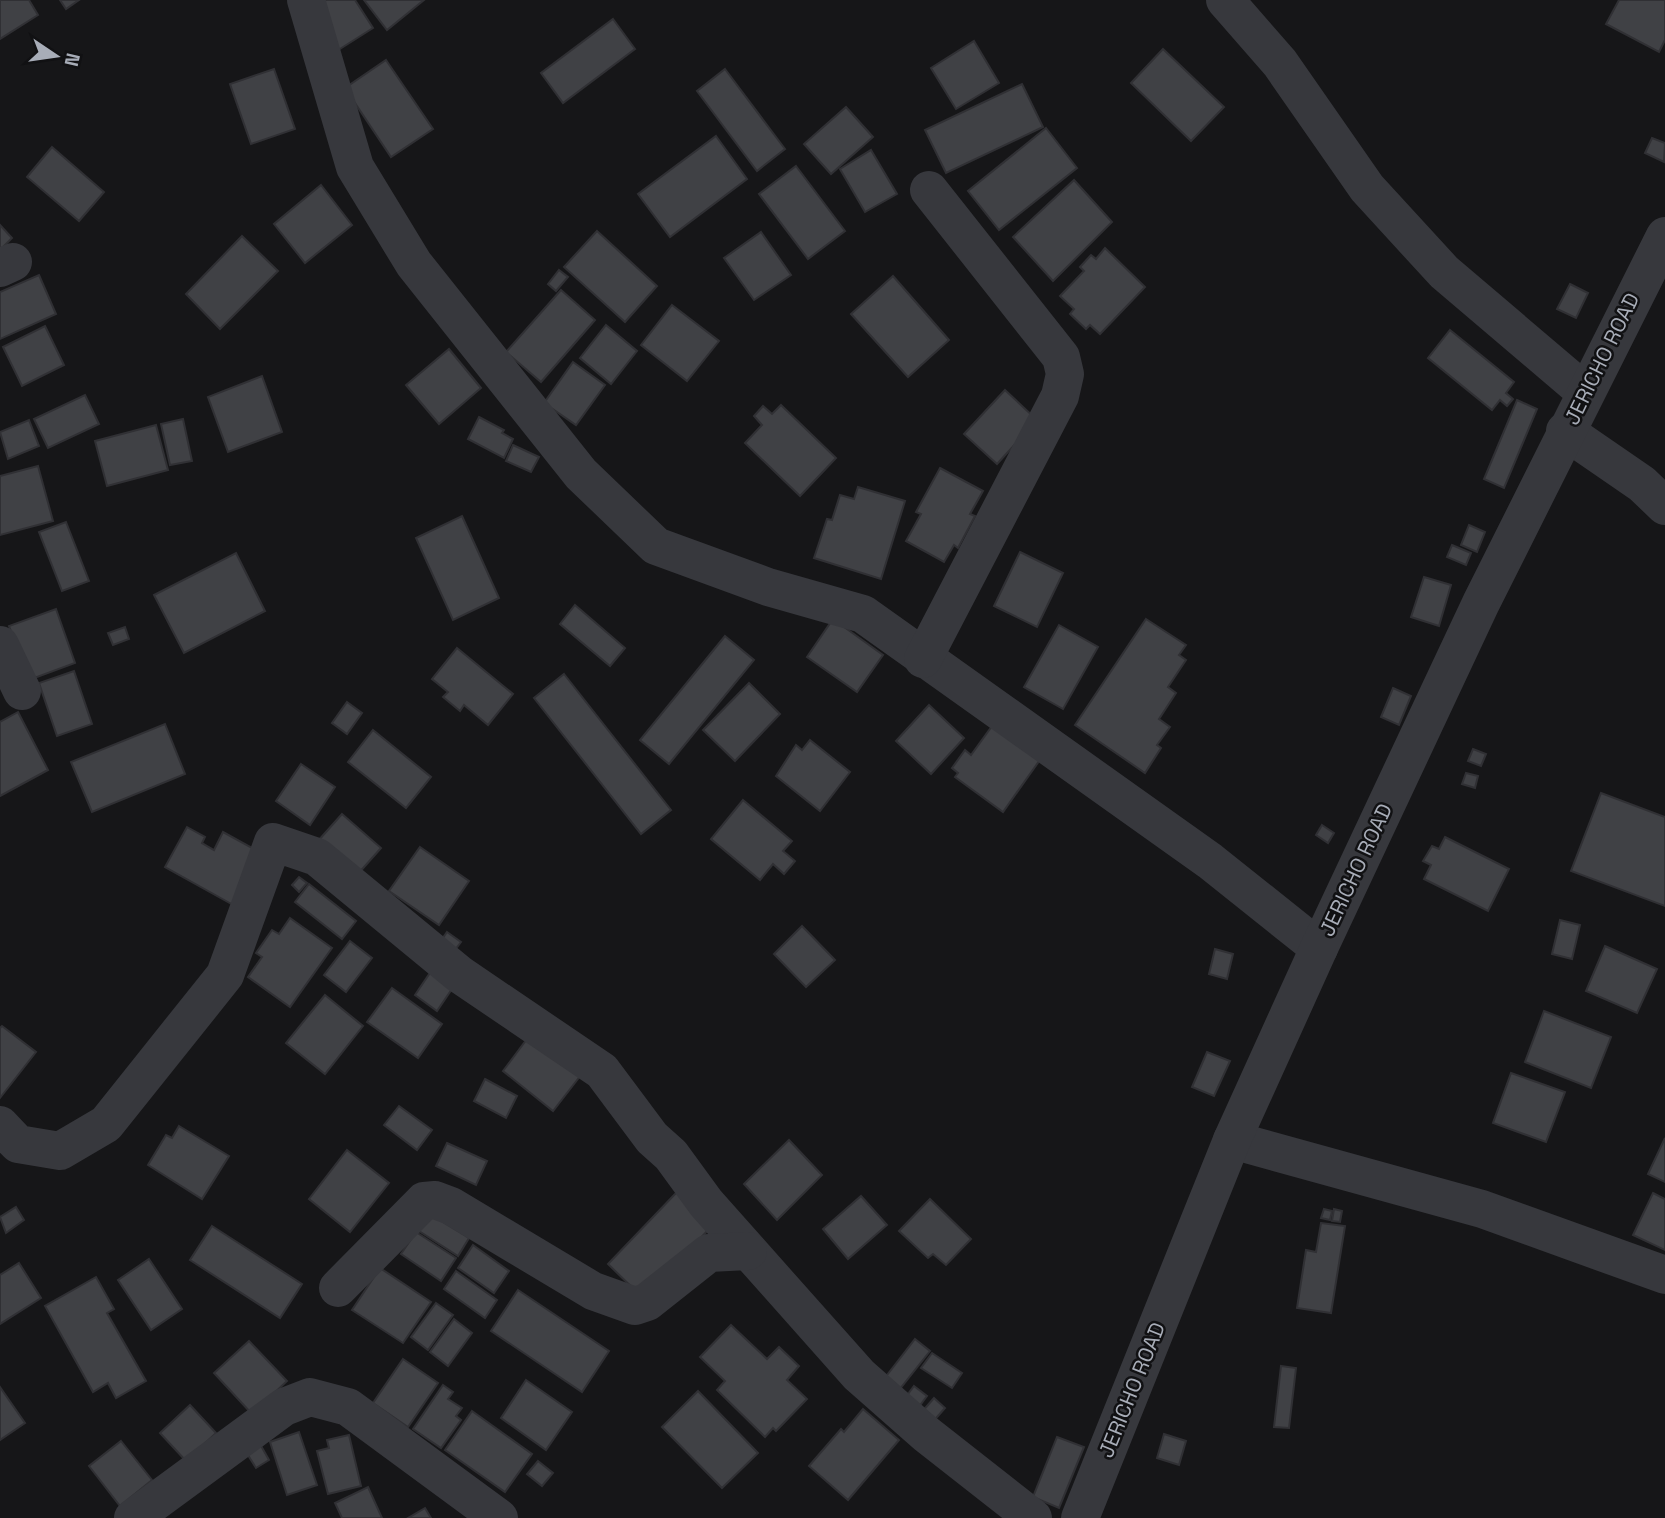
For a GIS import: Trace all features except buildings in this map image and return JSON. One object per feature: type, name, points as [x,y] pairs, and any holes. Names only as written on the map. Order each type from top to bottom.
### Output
[{"type":"street","points":[[306,0],[355,167],[414,264],[581,474],[656,546],[768,587],[863,614],[1210,861],[1319,948]]},
{"type":"street","points":[[1226,0],[1280,63],[1367,188],[1435,262],[1585,392]]},
{"type":"street","points":[[923,659],[1060,396],[1065,374],[1061,357],[929,190]]},
{"type":"street","name":"JERICHO ROAD","points":[[1080,1518],[1232,1140],[1319,948],[1565,431],[1659,262]]},
{"type":"street","points":[[1565,431],[1642,484],[1665,506]]},
{"type":"street","points":[[0,645],[22,691]]},
{"type":"street","points":[[0,1125],[18,1144],[60,1151],[106,1125],[225,975],[273,842],[317,857],[459,974],[602,1071],[652,1139],[671,1155],[706,1203],[859,1375],[926,1434],[1033,1518]]},
{"type":"street","points":[[1232,1140],[1482,1209],[1665,1275]]},
{"type":"street","points":[[338,1288],[424,1202],[435,1200],[451,1206],[593,1291],[635,1306],[648,1302],[709,1253],[748,1251]]},
{"type":"street","points":[[133,1518],[284,1407],[310,1397],[348,1407],[499,1518]]}]
